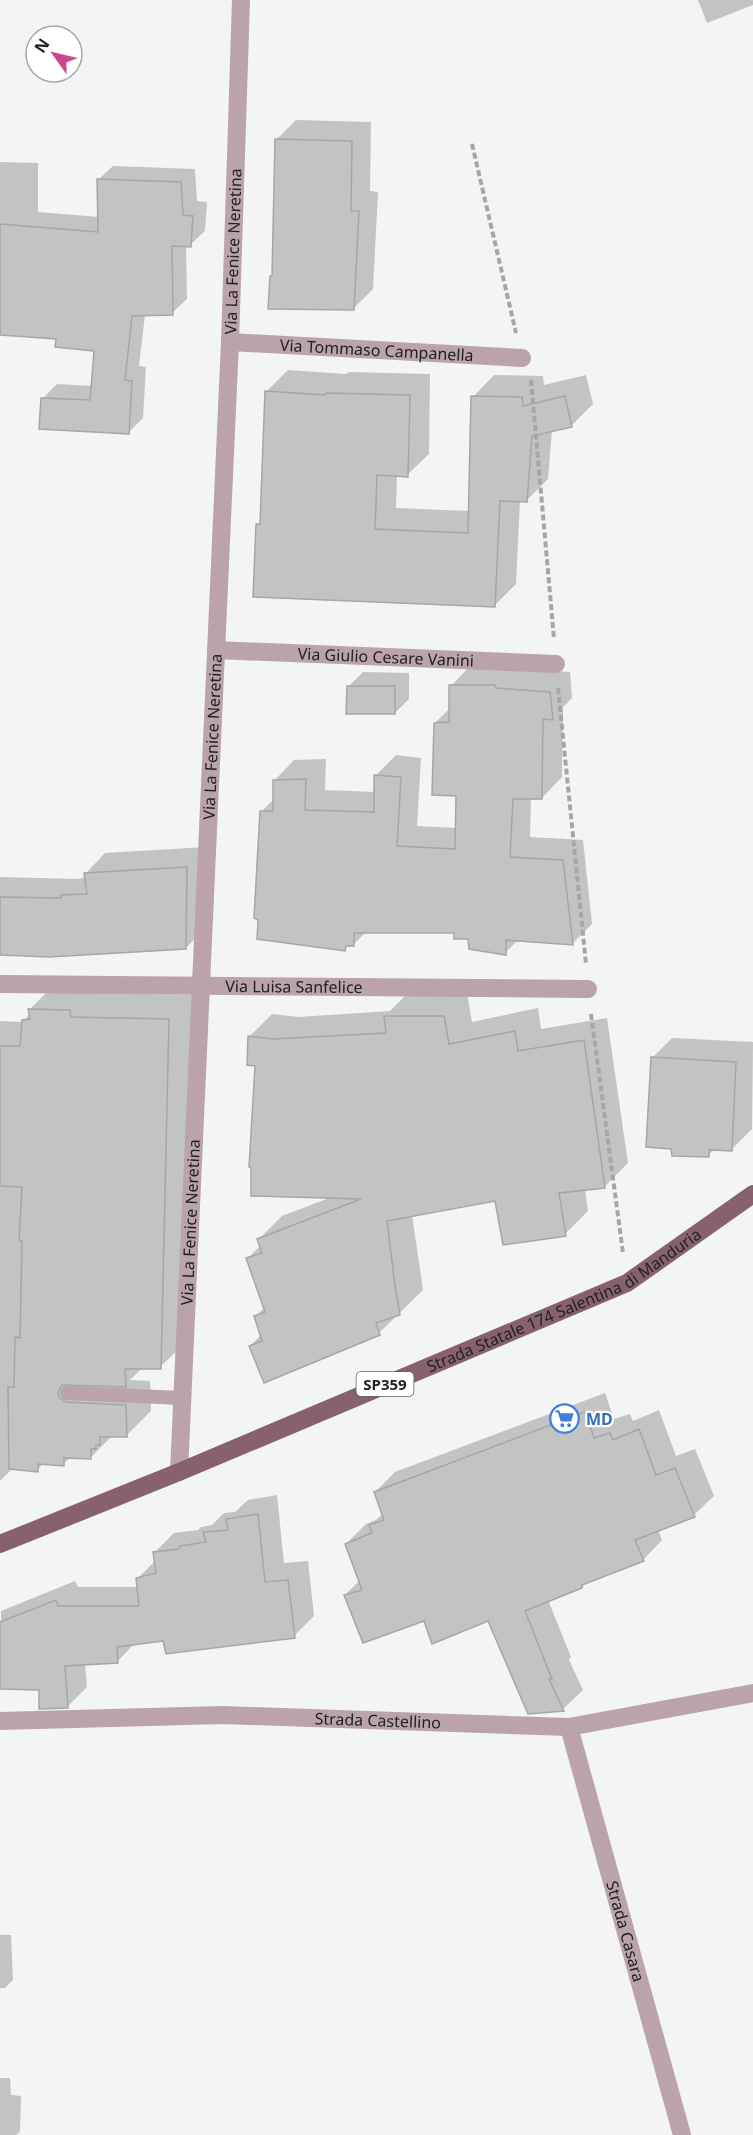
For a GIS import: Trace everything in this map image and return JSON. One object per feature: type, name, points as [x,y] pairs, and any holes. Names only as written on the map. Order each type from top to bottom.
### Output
[{"type":"main road","name":"Strada Statale 174 Salentina di Manduria","points":[[0,1544],[179,1472],[627,1283],[753,1194]]},
{"type":"street","name":"Via La Fenice Neretina","points":[[179,1472],[230,342],[241,0]]},
{"type":"street","name":"Via Tommaso Campanella","points":[[230,342],[522,358]]},
{"type":"street","name":"Via Giulio Cesare Vanini","points":[[216,650],[556,664]]},
{"type":"street","name":"Via Luisa Sanfelice","points":[[0,984],[588,989]]},
{"type":"street","name":"Strada Castellino","points":[[0,1721],[223,1715],[568,1727],[753,1693]]},
{"type":"street","name":"Strada Casara","points":[[568,1727],[682,2135]]},
{"type":"lane","points":[[66,1393],[182,1398]]},
{"type":"path","points":[[472,144],[522,358],[530,377],[588,989],[627,1283]]},
{"type":"building","points":[[275,139],[352,141],[351,211],[359,211],[354,310],[268,309],[270,276],[272,276]]},
{"type":"building","points":[[97,179],[181,182],[183,215],[193,216],[191,247],[172,246],[173,315],[132,316],[125,380],[132,381],[129,434],[39,429],[41,398],[90,400],[94,351],[55,347],[56,339],[0,335],[0,224],[98,232]]},
{"type":"building","points":[[265,391],[325,395],[326,393],[410,395],[408,477],[377,475],[375,529],[468,533],[471,396],[522,397],[523,406],[565,396],[572,427],[532,436],[527,502],[500,501],[495,607],[253,597],[256,524],[260,524]]},
{"type":"building","points":[[449,685],[495,685],[496,688],[550,692],[553,720],[543,719],[542,799],[513,799],[510,857],[563,860],[573,945],[506,940],[506,955],[469,949],[468,939],[454,939],[454,933],[354,933],[354,946],[346,946],[345,951],[257,939],[258,920],[254,918],[260,811],[273,811],[273,780],[306,779],[305,810],[374,812],[374,775],[401,777],[397,846],[455,849],[456,796],[432,795],[434,723],[449,722]]},
{"type":"building","points":[[347,686],[395,686],[395,714],[346,714]]},
{"type":"building","points":[[187,867],[186,949],[49,957],[0,955],[0,897],[61,898],[61,895],[87,894],[84,873]]},
{"type":"building","points":[[28,1009],[70,1010],[71,1017],[169,1019],[161,1369],[125,1369],[126,1387],[62,1385],[58,1392],[59,1397],[66,1402],[126,1405],[127,1437],[100,1437],[100,1445],[96,1445],[96,1449],[91,1449],[91,1459],[64,1458],[64,1466],[38,1464],[38,1472],[9,1469],[8,1387],[14,1387],[15,1337],[20,1338],[22,1241],[19,1241],[22,1187],[0,1186],[0,1046],[20,1046],[22,1020],[30,1019]]},
{"type":"building","points":[[384,1016],[444,1016],[449,1044],[515,1031],[518,1051],[584,1040],[605,1188],[559,1193],[566,1236],[553,1238],[503,1245],[495,1201],[387,1221],[400,1315],[376,1323],[380,1335],[264,1383],[249,1346],[262,1341],[254,1316],[265,1312],[246,1258],[262,1253],[257,1239],[361,1199],[251,1196],[251,1167],[249,1167],[255,1066],[247,1065],[248,1036],[273,1039],[386,1033]]},
{"type":"building","points":[[651,1057],[736,1062],[732,1151],[709,1150],[709,1157],[672,1156],[671,1149],[646,1147]]},
{"type":"building","points":[[585,1412],[594,1438],[610,1433],[613,1440],[639,1429],[656,1475],[675,1468],[695,1517],[635,1540],[644,1561],[582,1585],[582,1588],[525,1611],[552,1679],[549,1679],[564,1711],[528,1714],[488,1621],[432,1644],[424,1621],[363,1643],[344,1595],[362,1590],[345,1544],[372,1533],[369,1525],[384,1520],[374,1492]]},
{"type":"building","points":[[258,1514],[265,1582],[288,1580],[295,1638],[166,1654],[163,1641],[117,1647],[118,1663],[65,1666],[68,1708],[39,1709],[39,1690],[0,1689],[0,1622],[56,1600],[58,1606],[139,1606],[136,1578],[156,1573],[153,1552],[179,1549],[180,1546],[206,1542],[203,1532],[228,1530],[226,1519]]},
{"type":"place","name":"MD","points":[[565,1419]]}]
